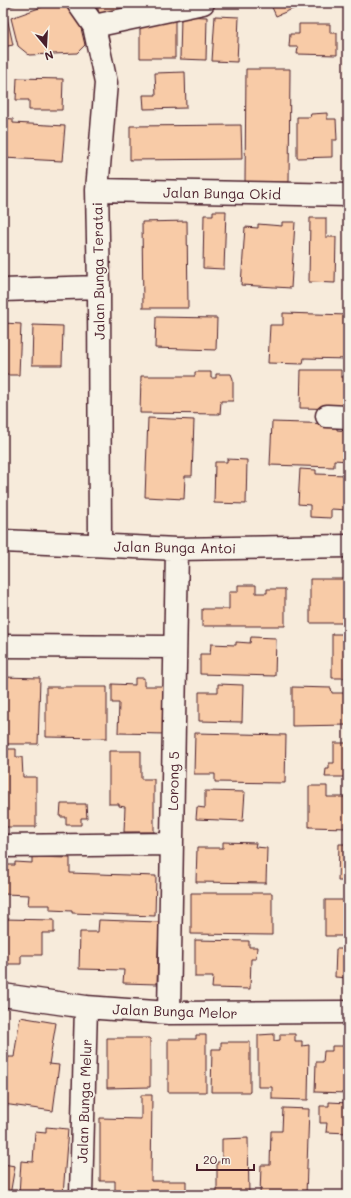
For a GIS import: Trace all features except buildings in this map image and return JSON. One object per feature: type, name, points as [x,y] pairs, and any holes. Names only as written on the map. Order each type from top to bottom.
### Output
[{"type":"street","name":"Jalan Bunga Teratai","points":[[78,3],[94,26],[106,83],[97,190],[100,545]]},
{"type":"street","points":[[94,26],[203,3]]},
{"type":"street","name":"Jalan Bunga Okid","points":[[97,190],[348,195]]},
{"type":"street","points":[[3,290],[99,287]]},
{"type":"street","points":[[327,416],[348,417]]},
{"type":"street","name":"Jalan Bunga Antoi","points":[[3,542],[177,549],[348,546]]},
{"type":"street","name":"Lorong 5","points":[[169,1013],[177,549]]},
{"type":"street","points":[[3,646],[175,647]]},
{"type":"street","points":[[3,846],[172,844]]},
{"type":"street","name":"Jalan Bunga Melor","points":[[3,995],[86,1007],[169,1013],[348,1012]]},
{"type":"street","name":"Jalan Bunga Melur","points":[[81,1195],[86,1007]]}]
